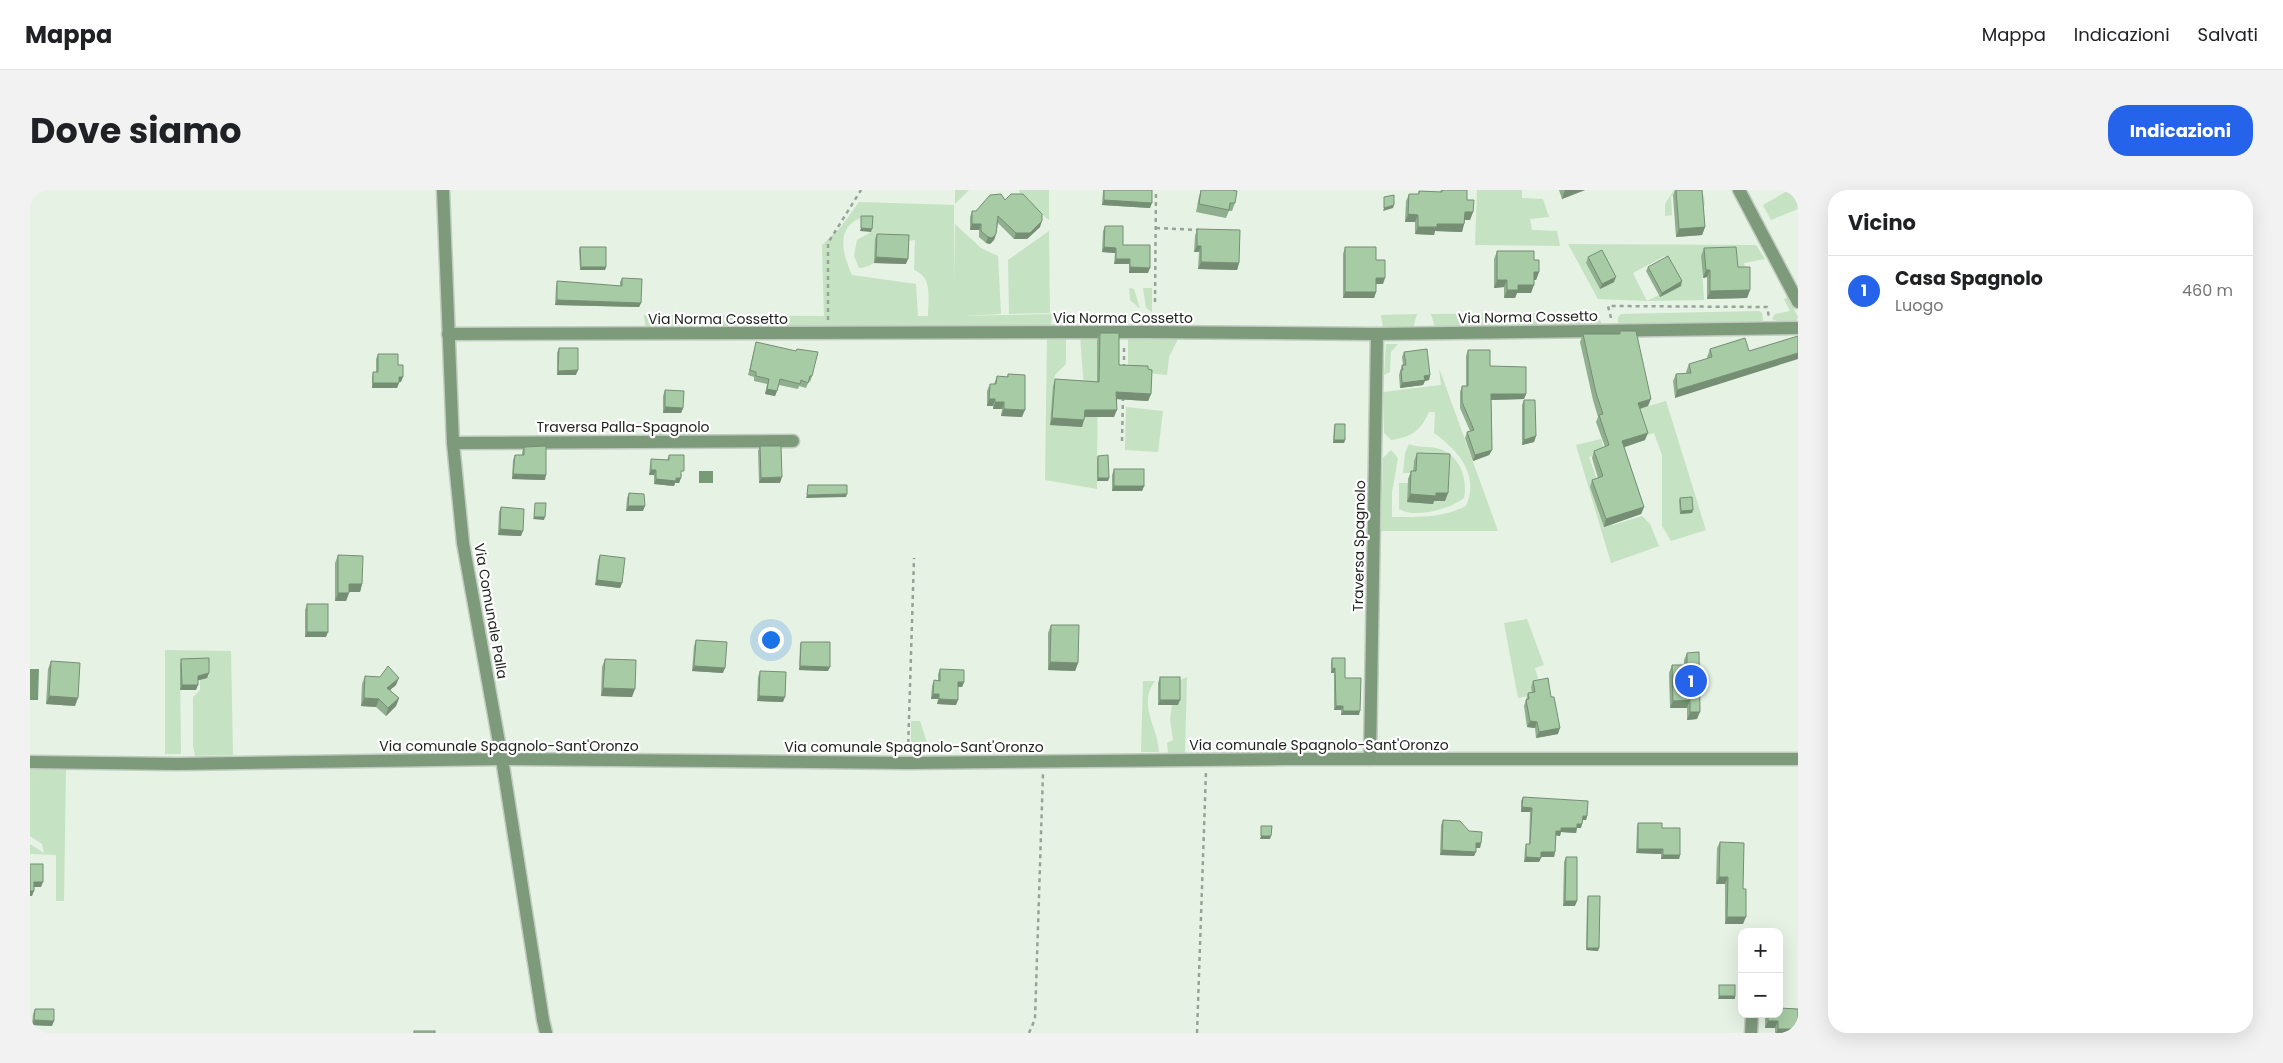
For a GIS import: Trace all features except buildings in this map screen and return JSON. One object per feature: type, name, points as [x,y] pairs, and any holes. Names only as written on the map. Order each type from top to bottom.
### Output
[{"type":"street","name":"Via Comunale Palla","points":[[443,190],[453,443],[463,543],[502,759],[542,1020],[546,1033]]},
{"type":"street","points":[[1739,190],[1798,302]]},
{"type":"street","name":"Via Norma Cossetto","points":[[448,334],[1124,332],[1377,334],[1798,328]]},
{"type":"street","name":"Traversa Spagnolo","points":[[1370,759],[1377,334]]},
{"type":"street","name":"Traversa Palla-Spagnolo","points":[[453,443],[793,441]]},
{"type":"street","name":"Via comunale Spagnolo-Sant'Oronzo","points":[[30,762],[178,764],[502,759],[908,763],[1370,759],[1798,759]]},
{"type":"street","points":[[1751,1033],[1752,1018]]},
{"type":"path","points":[[827,334],[828,243],[861,190]]},
{"type":"path","points":[[1155,302],[1156,190]]},
{"type":"path","points":[[1156,228],[1204,230]]},
{"type":"path","points":[[1613,330],[1608,306],[1767,307],[1771,328]]},
{"type":"path","points":[[1124,332],[1124,372]]},
{"type":"path","points":[[1122,441],[1123,392]]},
{"type":"path","points":[[908,763],[914,558]]},
{"type":"path","points":[[1197,1033],[1206,760]]},
{"type":"path","points":[[1029,1033],[1035,1019],[1044,761]]},
{"type":"shaded area","points":[[955,190],[969,190],[955,204]]},
{"type":"shaded area","points":[[1019,190],[1049,190],[1049,220],[1021,198]]},
{"type":"shaded area","points":[[1477,190],[1522,190],[1522,198],[1543,199],[1549,217],[1530,219],[1532,230],[1557,231],[1560,246],[1475,245]]},
{"type":"shaded area","points":[[1674,190],[1698,190],[1704,196],[1705,205],[1701,206],[1699,194],[1671,196],[1672,215],[1665,216],[1665,204]]},
{"type":"shaded area","points":[[1789,190],[1794,190],[1798,198],[1798,209],[1771,220],[1763,205]]},
{"type":"shaded area","points":[[859,202],[954,205],[954,285],[955,224],[981,248],[998,256],[1001,314],[962,316],[1052,314],[1051,328],[646,330],[644,315],[824,316],[822,245],[840,228]],"holes":[[[860,218],[871,219],[871,232],[857,240],[854,256],[859,268],[867,267],[907,241],[915,240],[914,270],[920,273],[927,283],[929,295],[928,316],[918,316],[916,284],[852,275],[844,251],[844,236],[852,223]]]},
{"type":"shaded area","points":[[1049,231],[1050,313],[1009,314],[1008,260]]},
{"type":"shaded area","points":[[1568,244],[1756,245],[1765,259],[1744,263],[1747,273],[1737,272],[1735,252],[1701,255],[1704,300],[1647,301],[1598,299]],"holes":[[[1665,256],[1680,284],[1647,301],[1633,273]]]},
{"type":"shaded area","points":[[1129,288],[1134,289],[1140,309],[1130,300]]},
{"type":"shaded area","points":[[1143,288],[1152,288],[1152,312],[1146,308]]},
{"type":"shaded area","points":[[1788,297],[1798,317],[1796,322],[1783,323],[1772,319],[1775,314],[1790,311],[1784,299]]},
{"type":"shaded area","points":[[1759,311],[1762,313],[1763,321],[1618,325],[1618,317],[1621,314]]},
{"type":"shaded area","points":[[1596,312],[1602,324],[1552,325],[1550,313]]},
{"type":"shaded area","points":[[1537,313],[1537,325],[1435,327],[1431,314]]},
{"type":"shaded area","points":[[1417,314],[1413,328],[1383,328],[1381,315]]},
{"type":"shaded area","points":[[1080,336],[1098,336],[1097,489],[1045,480],[1047,339],[1066,338],[1066,364],[1055,375],[1050,425],[1081,427],[1084,388]]},
{"type":"shaded area","points":[[1128,336],[1179,337],[1169,357],[1167,375],[1128,371]]},
{"type":"shaded area","points":[[1386,344],[1398,344],[1391,352],[1390,372],[1384,375]]},
{"type":"shaded area","points":[[1439,368],[1498,531],[1381,531],[1383,458],[1391,450],[1398,458],[1392,492],[1392,517],[1421,517],[1448,513],[1466,506],[1470,495],[1470,484],[1464,464],[1451,447],[1434,433],[1435,412],[1429,412],[1418,429],[1409,435],[1391,440],[1384,433],[1383,392],[1441,385]]},
{"type":"shaded area","points":[[1666,401],[1706,530],[1671,541],[1662,526],[1662,455],[1654,433],[1644,436],[1635,410]]},
{"type":"shaded area","points":[[1126,407],[1163,411],[1158,452],[1125,450]]},
{"type":"shaded area","points":[[699,426],[704,436],[652,438],[653,428]]},
{"type":"shaded area","points":[[1601,439],[1605,452],[1589,457],[1613,525],[1642,516],[1650,524],[1659,546],[1611,563],[1576,445]]},
{"type":"shaded area","points":[[1409,444],[1436,448],[1451,455],[1456,460],[1463,474],[1465,482],[1464,498],[1442,509],[1423,513],[1406,512],[1399,509],[1399,483],[1408,483],[1407,502],[1445,501],[1414,461],[1413,473],[1403,473],[1405,453]]},
{"type":"shaded area","points":[[699,471],[713,471],[713,483],[699,483]]},
{"type":"shaded area","points":[[1527,619],[1544,665],[1535,668],[1539,682],[1531,685],[1533,695],[1518,698],[1504,623]]},
{"type":"shaded area","points":[[165,650],[231,651],[233,755],[195,756],[193,746],[193,697],[200,690],[200,677],[209,676],[208,661],[180,661],[181,754],[165,754]]},
{"type":"shaded area","points":[[30,669],[39,669],[38,700],[30,700]]},
{"type":"shaded area","points":[[1187,677],[1185,753],[1168,753],[1167,743],[1173,740],[1170,719],[1172,704],[1178,704],[1178,681]]},
{"type":"shaded area","points":[[1143,681],[1155,681],[1150,690],[1148,707],[1159,752],[1141,752]]},
{"type":"shaded area","points":[[911,721],[920,721],[928,746],[924,754],[911,753]]},
{"type":"shaded area","points":[[30,767],[66,767],[64,901],[56,901],[56,855],[30,854],[30,844],[44,853],[42,844],[30,836]]},
{"type":"place","name":"Casa Spagnolo","points":[[1691,681]]}]
